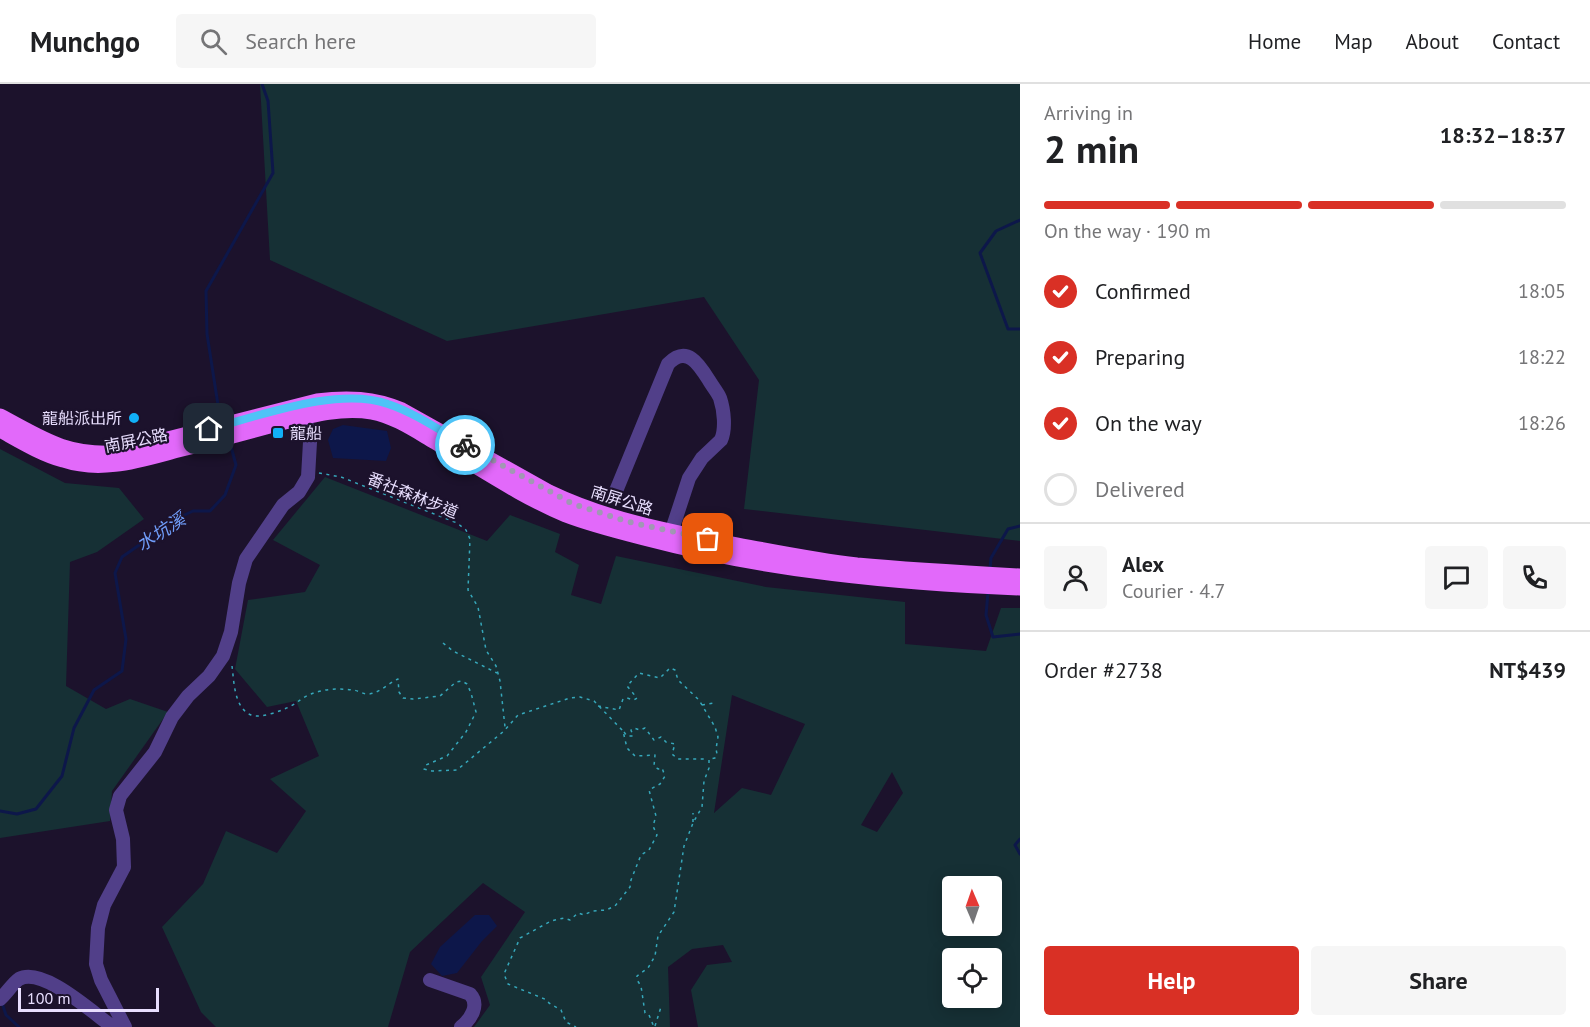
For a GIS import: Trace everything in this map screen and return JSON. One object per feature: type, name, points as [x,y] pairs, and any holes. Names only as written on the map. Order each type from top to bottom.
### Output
[{"type":"main road","name":"南屏公路","points":[[0,430],[64,461],[95,466],[114,465],[155,450],[304,411],[317,401],[346,398],[388,404],[573,504],[743,561],[853,576],[948,585],[1020,588]]},
{"type":"main road","name":"南屏公路","points":[[0,416],[66,449],[98,453],[155,450]]},
{"type":"main road","name":"南屏公路","points":[[669,538],[854,564],[949,573],[1020,576]]},
{"type":"street","points":[[616,490],[668,364],[679,357],[693,359],[699,363],[719,397],[722,408],[723,436],[695,466],[669,538]]},
{"type":"street","points":[[125,1027],[101,980],[96,964],[98,927],[104,905],[124,867],[123,839],[116,810],[120,796],[155,752],[172,717],[188,696],[209,676],[223,656],[231,632],[239,583],[246,559],[283,505],[299,492],[309,477],[310,442],[304,411]]},
{"type":"street","points":[[0,999],[18,980],[35,977],[57,986],[113,1027]]},
{"type":"street","points":[[430,980],[470,994],[474,998],[474,1008],[468,1021],[461,1027]]},
{"type":"path","name":"番社森林步道","points":[[309,471],[341,477],[457,523],[466,531],[470,539],[468,590],[478,607],[486,650],[498,673],[504,704],[504,731]]},
{"type":"path","points":[[443,643],[453,651],[498,673]]},
{"type":"path","points":[[231,661],[241,707],[255,716],[293,705],[300,698],[329,690],[354,690],[367,694],[387,687],[392,681],[398,679],[399,692],[403,698],[413,699],[440,696],[456,682],[462,681],[467,684],[476,712],[473,721],[456,747],[447,756],[426,765],[424,770],[457,770],[504,731],[518,715],[525,711],[531,712],[570,698],[580,697],[594,701],[597,706],[627,736],[633,736],[631,730],[634,728],[640,730],[645,728],[654,740],[661,737],[666,742],[675,744],[672,754],[678,759],[709,759],[715,758],[717,754],[718,737],[715,727],[692,692],[678,680],[675,670],[670,669],[660,678],[639,673],[627,686],[637,698],[623,699],[619,710],[597,706]]},
{"type":"path","points":[[701,705],[714,703]]},
{"type":"path","points":[[576,1027],[566,1022],[561,1010],[547,1000],[508,984],[504,974],[520,938],[551,921],[564,918],[570,920],[578,913],[584,915],[615,906],[630,887],[641,855],[649,850],[657,834],[654,825],[656,816],[649,790],[660,784],[665,776],[662,768],[658,769],[654,766],[655,755],[635,756],[627,748],[623,731]]},
{"type":"path","points":[[654,1027],[649,1015],[645,1013],[637,976],[648,968],[655,956],[658,936],[674,912],[684,846],[702,807],[709,759]]},
{"type":"path","points":[[693,813],[693,823]]},
{"type":"path","points":[[654,1027],[661,1007]]},
{"type":"green space","points":[[260,84],[1020,84],[1020,541],[744,509],[759,380],[704,297],[447,341],[270,260]]},
{"type":"green space","points":[[0,449],[65,483],[119,488],[144,519],[97,552],[70,562],[66,686],[106,709],[130,699],[168,712],[112,791],[110,821],[0,838]]},
{"type":"green space","points":[[325,477],[487,541],[510,515],[560,534],[555,552],[579,565],[571,595],[601,604],[616,556],[766,587],[905,602],[905,644],[986,651],[1001,608],[1020,608],[1020,1027],[698,1027],[691,990],[707,965],[732,962],[723,945],[692,949],[668,967],[670,1027],[474,1027],[490,1005],[481,977],[525,912],[483,883],[410,952],[388,1027],[216,1027],[201,1012],[162,927],[203,884],[226,831],[277,853],[306,811],[270,779],[319,756],[296,701],[267,707],[235,669],[248,600],[305,592],[320,565],[273,540]],"holes":[[[732,695],[805,724],[771,795],[742,788],[714,813]],[[892,772],[903,793],[877,832],[861,825]]]},
{"type":"shaded area","points":[[343,425],[387,431],[391,448],[386,461],[333,458],[328,440],[333,429]]},
{"type":"shaded area","points":[[475,915],[489,915],[497,926],[457,973],[442,976],[431,964],[440,947]]},
{"type":"waterway","name":"水坑溪","points":[[223,419],[218,405],[207,334],[206,291],[273,173],[268,101],[262,84]]},
{"type":"waterway","points":[[1020,220],[996,231],[980,253],[1008,329],[1020,329]]},
{"type":"waterway","name":"水坑溪","points":[[0,811],[17,814],[36,809],[62,776],[74,728],[94,690],[122,671],[126,639],[115,573],[122,557],[178,518],[193,511],[210,511],[225,495],[236,465],[230,443]]},
{"type":"waterway","points":[[990,569],[991,558],[1008,529],[1020,526]]},
{"type":"waterway","points":[[988,592],[986,615],[993,637],[1020,634]]},
{"type":"waterway","points":[[1020,839],[1015,845],[1020,854]]},
{"type":"waterway","name":"水坑溪","points":[[2,1003],[6,1015],[19,1027]]},
{"type":"way so far","points":[[465,445],[573,504],[629,522],[708,539]]},
{"type":"place","name":"龍船派出所","points":[[134,418]]},
{"type":"place","name":"龍船","points":[[278,433]]},
{"type":"route","points":[[209,429],[317,401],[346,398],[388,404],[465,445]]}]
